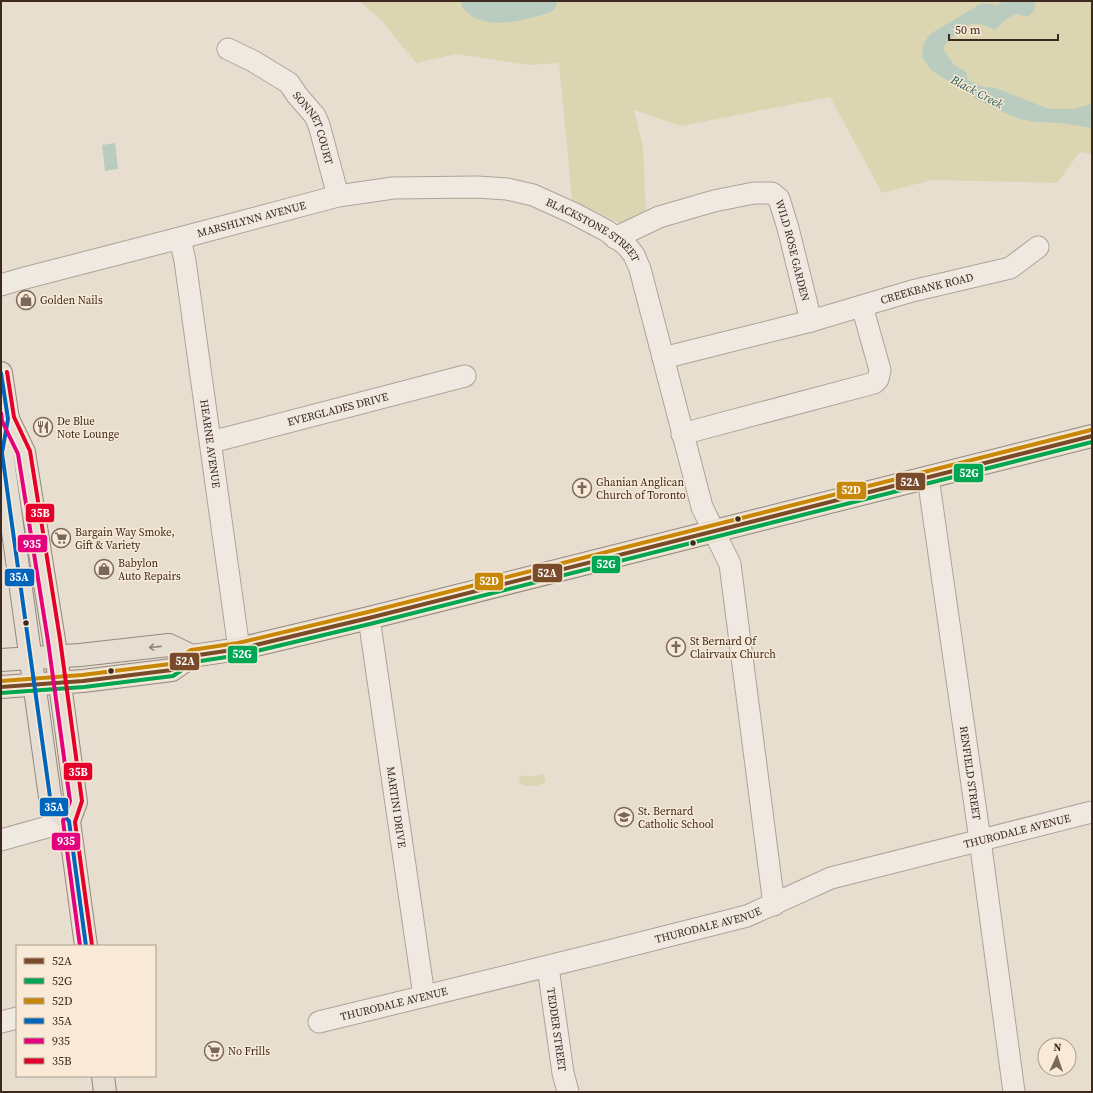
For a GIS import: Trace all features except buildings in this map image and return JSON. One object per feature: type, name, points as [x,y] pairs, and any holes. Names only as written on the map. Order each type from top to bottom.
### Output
[{"type":"main road","points":[[1,373],[8,419],[24,452],[56,656],[76,802],[69,821],[86,945]]},
{"type":"main road","points":[[8,419],[2,453],[51,804],[69,821]]},
{"type":"main road","points":[[1,687],[60,683],[172,670],[192,656],[239,649],[369,618],[1092,436]]},
{"type":"main road","points":[[1,660],[169,646],[192,656]]},
{"type":"main road","points":[[103,1077],[105,1092]]},
{"type":"street","name":"SONNET COURT","points":[[228,49],[253,61],[289,83],[315,116],[319,125],[338,196]]},
{"type":"street","name":"MARSHLYNN AVENUE","points":[[1,285],[21,278],[338,196],[393,188],[476,187],[507,189]]},
{"type":"street","name":"BLACKSTONE STREET","points":[[507,189],[533,195],[563,208],[607,231],[626,245],[634,255],[640,269],[702,507],[730,564],[774,905]]},
{"type":"street","name":"WILD ROSE GARDEN","points":[[615,238],[659,217],[714,201],[754,193],[772,193],[779,199],[788,228],[811,321]]},
{"type":"street","name":"HEARNE AVENUE","points":[[180,238],[185,261],[211,442],[239,649]]},
{"type":"street","name":"CREEKBANK ROAD","points":[[811,321],[912,291],[1010,268],[1038,247]]},
{"type":"street","points":[[682,434],[874,383],[878,379],[880,370],[862,306]]},
{"type":"street","points":[[663,358],[811,321]]},
{"type":"street","name":"EVERGLADES DRIVE","points":[[211,442],[465,376]]},
{"type":"street","name":"RENFIELD STREET","points":[[928,477],[980,840],[1014,1092]]},
{"type":"street","name":"MARTINI DRIVE","points":[[369,618],[424,996]]},
{"type":"street","name":"THURODALE AVENUE","points":[[319,1022],[548,967],[747,916],[831,878],[909,857],[1092,812]]},
{"type":"street","points":[[1,840],[69,821]]},
{"type":"street","name":"TEDDER STREET","points":[[548,967],[563,1074],[568,1092]]},
{"type":"street","points":[[1,1022],[16,1018]]},
{"type":"shaded area","points":[[359,1],[1092,1],[1092,154],[1080,152],[1057,183],[932,180],[882,193],[830,97],[681,126],[634,110],[643,147],[647,237],[572,200],[559,63],[529,65],[456,54],[416,63],[381,20]]},
{"type":"shaded area","points":[[544,774],[546,782],[530,786],[520,784],[519,780],[521,776],[524,775],[528,777]]},
{"type":"water","points":[[1003,1],[1035,1],[1035,9],[1028,17],[1016,14],[1004,21],[995,30],[973,24],[961,30],[948,41],[943,48],[953,64],[966,72],[968,80],[983,87],[996,88],[1049,109],[1072,109],[1092,104],[1092,128],[1019,119],[976,99],[931,70],[922,57],[923,45],[930,34],[982,3],[997,5]]},
{"type":"water","points":[[115,143],[118,169],[105,171],[102,145]]},
{"type":"waterway","name":"Black Creek","points":[[474,1],[481,6],[498,10],[518,8],[544,1]]},
{"type":"transit line","name":"35B","points":[[7,372],[14,417],[30,451],[60,639],[82,801],[75,822],[92,945]]},
{"type":"transit line","name":"35A","points":[[1,373],[8,419],[2,453],[51,804],[69,821],[86,945]]},
{"type":"transit line","name":"935","points":[[1,413],[2,421],[18,454],[48,641],[70,801],[63,821],[80,945]]},
{"type":"transit line","name":"52D","points":[[1,681],[82,675],[170,664],[191,650],[238,643],[368,612],[1091,430]]},
{"type":"transit line","name":"52A","points":[[1,687],[83,681],[172,670],[192,656],[239,649],[369,618],[1092,436]]},
{"type":"transit line","name":"52G","points":[[1,693],[84,687],[173,676],[194,662],[240,655],[370,624],[1092,442]]},
{"type":"place","name":"Golden Nails","points":[[26,300]]},
{"type":"place","name":"De Blue Note Lounge","points":[[43,427]]},
{"type":"place","name":"Ghanian Anglican Church of Toronto","points":[[582,488]]},
{"type":"place","name":"Bargain Way Smoke, Gift & Variety","points":[[61,538]]},
{"type":"place","name":"Babylon Auto Repairs","points":[[104,569]]},
{"type":"place","name":"St Bernard Of Clairvaux Church","points":[[676,647]]},
{"type":"place","name":"St. Bernard Catholic School","points":[[624,817]]},
{"type":"place","name":"No Frills","points":[[214,1051]]}]
